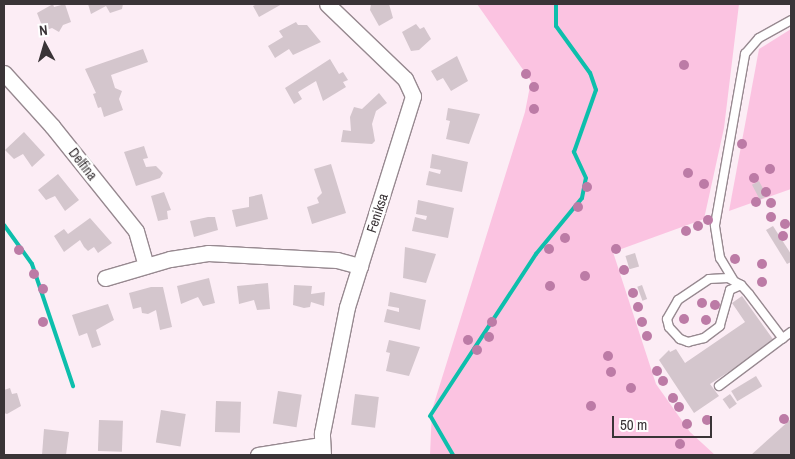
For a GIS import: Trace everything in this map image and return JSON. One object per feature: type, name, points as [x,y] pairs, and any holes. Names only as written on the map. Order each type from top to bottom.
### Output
[{"type":"street","name":"Feniksa","points":[[322,450],[333,370],[360,266],[413,96],[405,79],[327,4]]},
{"type":"street","name":"Delfina","points":[[4,73],[56,131],[136,231],[146,266]]},
{"type":"street","points":[[105,278],[182,256],[219,253],[337,260],[360,266]]},
{"type":"street","points":[[258,455],[322,450]]},
{"type":"lane","points":[[783,339],[737,283],[720,258],[715,225],[745,54],[759,38],[791,20]]},
{"type":"lane","points":[[709,279],[737,283],[730,290],[720,326],[713,332],[688,342],[674,334],[667,319],[678,300],[709,279]]},
{"type":"lane","points":[[720,386],[791,332]]},
{"type":"shaded area","points":[[477,4],[739,4],[724,128],[704,219],[613,252],[656,384],[690,432],[715,455],[430,455],[432,410],[525,112],[531,81]]},
{"type":"shaded area","points":[[791,29],[791,189],[729,211],[759,49]]},
{"type":"building","points":[[53,4],[54,7],[65,4],[71,22],[63,25],[59,32],[52,28],[44,31],[37,13]]},
{"type":"building","points":[[88,4],[123,4],[122,9],[110,13],[106,6],[91,14]]},
{"type":"building","points":[[257,4],[282,4],[259,17],[253,6]]},
{"type":"building","points":[[371,4],[389,4],[393,18],[379,26],[370,10]]},
{"type":"building","points":[[296,22],[298,25],[307,25],[321,42],[293,55],[289,49],[275,58],[268,46],[283,37],[279,31]]},
{"type":"building","points":[[416,24],[420,29],[424,27],[431,39],[419,50],[411,51],[402,32]]},
{"type":"building","points":[[143,49],[148,62],[111,75],[115,88],[122,91],[119,99],[123,110],[104,117],[101,107],[98,108],[93,94],[96,93],[85,69]]},
{"type":"building","points":[[457,56],[468,81],[451,91],[443,78],[437,81],[431,71]]},
{"type":"building","points":[[330,59],[339,74],[343,72],[348,80],[343,82],[346,87],[323,101],[316,81],[298,92],[302,99],[294,104],[285,88]]},
{"type":"building","points":[[379,93],[387,103],[376,111],[372,124],[375,141],[372,144],[341,142],[343,130],[351,131],[350,117],[354,107],[362,109]]},
{"type":"building","points":[[448,108],[480,114],[469,144],[446,139],[450,121],[446,120]]},
{"type":"building","points":[[24,132],[45,155],[32,167],[23,154],[14,159],[5,150]]},
{"type":"building","points":[[144,146],[148,158],[143,159],[146,167],[156,166],[163,173],[160,178],[136,186],[124,152]]},
{"type":"building","points":[[432,154],[468,162],[462,192],[426,185],[429,171],[440,174],[441,170],[430,168]]},
{"type":"building","points":[[331,164],[346,213],[312,224],[307,207],[319,203],[317,198],[322,193],[314,169]]},
{"type":"building","points":[[58,174],[79,200],[65,211],[55,196],[46,200],[38,190]]},
{"type":"building","points":[[759,181],[767,196],[760,200],[752,185]]},
{"type":"building","points":[[164,192],[171,210],[167,211],[168,219],[158,221],[151,196]]},
{"type":"building","points":[[262,194],[268,219],[236,227],[232,210],[249,207],[249,197]]},
{"type":"building","points":[[418,200],[454,208],[448,238],[412,231],[415,217],[426,220],[427,216],[416,214]]},
{"type":"building","points":[[215,217],[218,230],[194,237],[190,221]]},
{"type":"building","points":[[90,218],[112,243],[98,253],[94,247],[88,251],[80,240],[64,252],[54,236],[64,229],[68,234]]},
{"type":"building","points":[[773,226],[791,254],[791,262],[787,264],[766,230]]},
{"type":"building","points":[[405,247],[436,254],[426,283],[403,278]]},
{"type":"building","points":[[635,253],[639,266],[630,269],[625,256]]},
{"type":"building","points":[[209,278],[215,303],[203,306],[198,297],[181,304],[177,286]]},
{"type":"building","points":[[268,283],[270,309],[257,310],[254,300],[239,304],[237,286]]},
{"type":"building","points":[[294,285],[312,286],[311,294],[325,292],[324,306],[311,302],[310,307],[304,308],[293,305]]},
{"type":"building","points":[[642,285],[647,299],[642,301],[637,287]]},
{"type":"building","points":[[151,287],[163,287],[172,327],[160,330],[156,310],[148,314],[142,313],[141,307],[133,309],[129,293]]},
{"type":"building","points":[[390,292],[426,300],[420,330],[384,322],[387,309],[399,312],[399,308],[388,306]]},
{"type":"building","points":[[742,296],[775,342],[710,384],[719,396],[694,413],[659,360],[669,350],[670,352],[676,349],[685,363],[745,322],[732,303]]},
{"type":"building","points":[[108,304],[114,320],[96,330],[101,345],[92,348],[87,333],[79,336],[72,315]]},
{"type":"building","points":[[389,340],[420,347],[409,376],[386,371],[390,353],[386,352]]},
{"type":"building","points":[[756,376],[762,386],[737,401],[731,391]]},
{"type":"building","points":[[10,388],[12,394],[17,393],[21,406],[7,414],[4,413],[4,390]]},
{"type":"building","points":[[278,391],[302,395],[297,427],[273,424]]},
{"type":"building","points":[[355,394],[379,397],[375,428],[351,425]]},
{"type":"building","points":[[730,394],[737,404],[730,409],[723,399]]},
{"type":"building","points":[[216,401],[241,402],[240,433],[215,432]]},
{"type":"building","points":[[161,410],[186,414],[181,447],[156,443]]},
{"type":"building","points":[[791,419],[791,455],[751,455]]},
{"type":"building","points":[[99,420],[123,421],[122,452],[98,451]]},
{"type":"building","points":[[44,429],[69,432],[66,455],[42,455]]},
{"type":"waterway","points":[[430,416],[536,254],[582,198],[586,178],[574,152],[596,90],[590,73],[556,26],[556,4]]},
{"type":"waterway","points":[[4,225],[32,264],[73,386]]},
{"type":"waterway","points":[[431,417],[453,455]]}]
